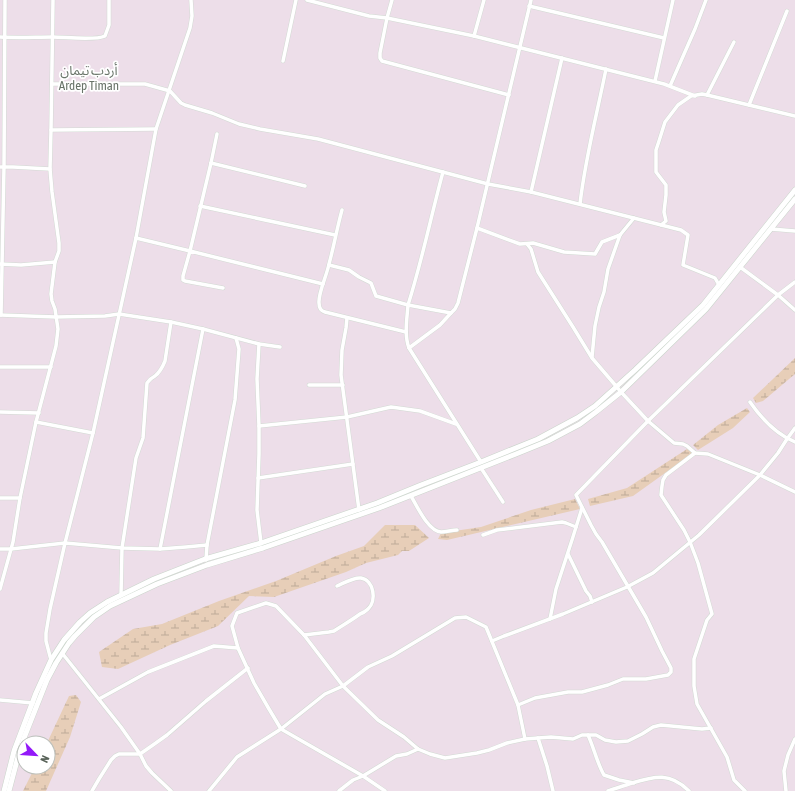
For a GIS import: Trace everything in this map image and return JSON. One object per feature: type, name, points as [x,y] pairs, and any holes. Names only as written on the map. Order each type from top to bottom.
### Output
[{"type":"street","points":[[5,0],[5,38],[2,87],[1,315],[56,317],[105,316],[119,314],[171,322],[259,344],[280,347]]},
{"type":"street","points":[[0,589],[11,549],[36,422],[56,346],[58,329],[51,294],[55,262],[59,251],[50,169],[53,0]]},
{"type":"street","points":[[0,37],[81,38],[105,36],[109,25],[109,0]]},
{"type":"street","points":[[53,661],[46,640],[47,626],[65,544],[93,433],[136,238],[156,129],[190,28],[192,16],[191,0]]},
{"type":"street","points":[[283,61],[296,0]]},
{"type":"street","points":[[307,0],[369,16],[387,18],[474,36],[655,81],[695,96]]},
{"type":"street","points":[[392,0],[380,53],[380,58],[382,61],[509,95]]},
{"type":"street","points":[[474,36],[484,0]]},
{"type":"street","points":[[409,348],[440,325],[458,303],[488,184],[531,0]]},
{"type":"street","points":[[655,81],[673,0]]},
{"type":"street","points":[[670,86],[706,0]]},
{"type":"street","points":[[529,6],[664,38]]},
{"type":"street","points":[[749,105],[787,11]]},
{"type":"street","points":[[707,95],[734,42]]},
{"type":"street","points":[[531,192],[562,58]]},
{"type":"street","points":[[580,204],[590,142],[606,69]]},
{"type":"street","points":[[52,84],[145,84],[170,91],[185,105],[212,113],[239,124],[318,139],[488,184],[531,192],[681,230],[688,235],[682,265],[715,278],[719,285]]},
{"type":"street","points":[[660,225],[666,221],[664,212],[666,186],[656,172],[656,154],[658,141],[665,122],[678,105],[691,96],[707,95],[795,116]]},
{"type":"street","points":[[51,130],[156,129]]},
{"type":"street","points":[[217,134],[183,280],[223,288]]},
{"type":"street","points":[[211,163],[305,186]]},
{"type":"street","points":[[2,167],[50,169]]},
{"type":"street","points":[[443,172],[420,266],[408,305],[406,332],[407,344],[481,462]]},
{"type":"street","points":[[4,791],[14,751],[53,661],[64,640],[90,613],[107,602],[154,579],[205,559],[261,543],[377,504],[538,439],[577,418],[594,406],[635,370],[703,305],[795,190]]},
{"type":"street","points":[[53,661],[62,653],[69,642],[94,617],[110,606],[157,584],[207,565],[263,548],[411,496],[516,454],[580,424],[621,392],[706,309],[795,199]]},
{"type":"street","points":[[200,206],[335,235]]},
{"type":"street","points":[[342,210],[329,265],[318,302],[320,310],[406,332]]},
{"type":"street","points":[[592,358],[595,326],[604,292],[608,269],[620,235],[634,218]]},
{"type":"street","points":[[477,228],[520,244],[533,243],[564,252],[595,254],[602,242],[620,235]]},
{"type":"street","points":[[771,229],[795,231]]},
{"type":"street","points":[[136,238],[323,284]]},
{"type":"street","points":[[527,244],[531,248],[538,272],[592,358],[648,421],[676,444],[687,446],[695,453],[708,454],[760,475],[795,492]]},
{"type":"street","points":[[1,264],[21,265],[55,262]]},
{"type":"street","points":[[329,265],[349,270],[372,283],[376,296],[408,305],[450,313]]},
{"type":"street","points":[[740,267],[778,295],[795,310]]},
{"type":"street","points":[[518,706],[535,698],[568,692],[582,692],[623,679],[646,679],[668,675],[671,672],[671,668],[646,617],[596,534],[576,495],[648,421],[778,295],[795,282]]},
{"type":"street","points":[[347,318],[342,350],[341,375],[359,510]]},
{"type":"street","points":[[121,595],[122,548],[136,458],[143,438],[147,383],[150,378],[155,376],[160,370],[165,361],[171,322]]},
{"type":"street","points":[[160,549],[203,329]]},
{"type":"street","points":[[207,565],[205,559],[207,545],[235,400],[239,349],[236,338]]},
{"type":"street","points":[[259,344],[257,379],[259,426],[256,510],[261,543]]},
{"type":"street","points":[[0,367],[51,367]]},
{"type":"street","points":[[309,385],[342,385]]},
{"type":"street","points":[[750,402],[768,424],[787,439],[795,442]]},
{"type":"street","points":[[259,426],[347,417],[391,407],[420,411],[456,424]]},
{"type":"street","points":[[0,412],[39,413]]},
{"type":"street","points":[[36,422],[93,433]]},
{"type":"street","points":[[492,641],[592,602],[627,587],[653,573],[699,535],[760,475],[778,453],[795,428]]},
{"type":"street","points":[[695,453],[666,475],[661,495],[690,542],[698,563],[712,614],[707,620],[694,660],[694,686],[697,704],[727,757],[734,780],[744,791]]},
{"type":"street","points":[[258,478],[353,464]]},
{"type":"street","points":[[481,468],[503,502]]},
{"type":"street","points":[[411,496],[430,527],[440,532],[457,530]]},
{"type":"street","points":[[0,498],[20,498]]},
{"type":"street","points":[[550,619],[556,589],[582,508]]},
{"type":"street","points":[[483,535],[498,530],[562,522],[566,522],[576,527]]},
{"type":"street","points":[[0,549],[65,544],[160,549],[207,545]]},
{"type":"street","points":[[568,554],[592,602]]},
{"type":"street","points":[[304,635],[334,631],[369,608],[373,596],[371,585],[368,582],[359,578],[346,581],[337,586]]},
{"type":"street","points":[[385,791],[363,776],[281,729],[262,696],[238,648],[232,626],[238,613],[266,603],[276,606],[304,635],[343,686],[378,720],[404,737],[418,749],[445,758],[477,753],[506,743],[525,739],[551,737],[573,739],[582,735],[596,735],[604,740],[616,742],[628,741],[653,727],[661,725],[702,729],[711,728]]},
{"type":"street","points":[[210,791],[237,757],[281,729],[325,694],[343,686],[368,668],[392,656],[455,618],[466,617],[486,627],[518,706],[525,739]]},
{"type":"street","points":[[99,699],[148,672],[214,646],[238,648]]},
{"type":"street","points":[[62,653],[121,727],[140,754],[146,766],[172,791]]},
{"type":"street","points":[[92,791],[115,756],[119,754],[140,754],[167,735],[206,701],[248,668]]},
{"type":"street","points":[[0,700],[35,704]]},
{"type":"street","points":[[8,791],[35,704]]},
{"type":"street","points":[[588,735],[599,766],[604,775],[634,783]]},
{"type":"street","points":[[538,738],[553,791]]},
{"type":"street","points":[[786,791],[784,772],[788,755],[795,739]]},
{"type":"street","points":[[339,791],[353,780],[363,776],[396,756],[407,754],[418,749]]},
{"type":"street","points":[[608,791],[649,779],[664,777],[676,781],[689,791]]},
{"type":"green space","points":[[795,358],[795,374],[763,401],[756,403],[753,398]]},
{"type":"green space","points":[[747,408],[750,412],[733,428],[698,450],[693,445],[718,425]]},
{"type":"green space","points":[[687,449],[693,453],[633,496],[590,506],[588,499],[627,488]]},
{"type":"green space","points":[[575,499],[580,509],[447,540],[438,539],[441,533],[481,527],[531,510]]},
{"type":"green space","points":[[385,525],[415,525],[429,538],[409,551],[402,551],[398,555],[366,563],[346,572],[274,597],[249,596],[218,626],[170,645],[118,669],[102,667],[99,652],[133,629],[162,624],[364,546]]},
{"type":"green space","points":[[76,695],[81,702],[70,737],[56,768],[56,735],[51,735],[69,696]]},
{"type":"green space","points":[[31,775],[53,775],[46,791],[23,791]]},
{"type":"district","name":"أردب تيمان Ardep Timan","points":[[89,78]]}]
